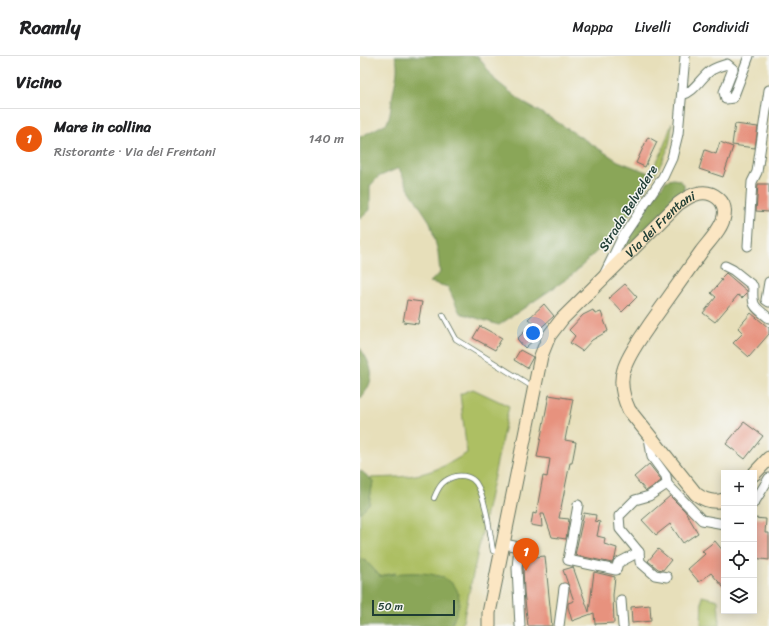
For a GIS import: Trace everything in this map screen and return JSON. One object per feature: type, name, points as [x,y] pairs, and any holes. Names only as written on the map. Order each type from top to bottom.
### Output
[{"type":"main road","name":"Via dei Frentani","points":[[489,626],[489,613],[541,356],[549,336],[562,319],[678,204],[691,195],[700,192],[714,194],[720,199],[724,207],[724,216],[720,227],[676,286],[633,349],[624,369],[621,385],[623,398],[629,410],[649,437],[696,494],[703,499],[711,501],[721,500]]},
{"type":"main road","points":[[757,471],[769,458]]},
{"type":"street","name":"Strada Belvedere","points":[[603,279],[610,260],[622,238],[668,168],[676,144],[685,56]]},
{"type":"street","points":[[682,96],[687,94],[699,84],[709,71],[727,64],[733,68],[724,92],[726,99],[733,98],[749,56]]},
{"type":"street","points":[[748,246],[752,182],[757,172],[769,90]]},
{"type":"street","points":[[725,266],[733,270],[753,286],[752,300],[756,308],[769,318]]},
{"type":"street","points":[[769,282],[766,300],[769,302]]},
{"type":"street","points":[[649,437],[652,457],[666,476],[667,484],[702,520],[721,523]]},
{"type":"street","points":[[757,498],[769,478]]},
{"type":"street","points":[[667,484],[649,496],[635,500],[619,516],[620,529],[639,552],[640,562],[655,575],[667,577]]},
{"type":"street","points":[[578,505],[568,560],[616,570],[618,563],[639,552]]},
{"type":"street","points":[[503,548],[519,547],[517,568],[520,626]]},
{"type":"street","points":[[559,626],[564,588]]},
{"type":"street","points":[[621,600],[623,626]]},
{"type":"lane","points":[[443,315],[456,340],[535,388]]},
{"type":"lane","points":[[434,498],[445,480],[460,476],[470,477],[480,490],[488,521],[493,551],[503,548]]},
{"type":"green space","points":[[395,56],[478,56],[495,80],[524,103],[554,120],[618,161],[654,175],[619,230],[571,276],[499,325],[460,313],[448,287],[430,282],[440,273],[438,252],[430,222],[408,188],[399,168],[378,177],[370,186],[370,210],[360,219],[360,137],[387,123],[397,75]]},
{"type":"green space","points":[[672,123],[671,137],[667,150],[654,175],[650,173],[661,154]]},
{"type":"green space","points":[[673,179],[679,180],[684,184],[684,189],[681,195],[621,256],[617,252],[643,211],[666,181]]},
{"type":"green space","points":[[360,348],[368,362],[371,380],[369,386],[360,399]]},
{"type":"green space","points":[[473,389],[509,406],[462,626],[451,626],[459,599],[395,573],[380,576],[366,562],[360,559],[360,513],[369,504],[373,481],[369,478],[416,475],[436,469],[467,453],[460,394]]},
{"type":"green space","points":[[360,470],[373,481],[369,504],[360,513]]},
{"type":"green space","points":[[360,559],[366,561],[380,576],[414,573],[439,576],[449,581],[456,588],[459,599],[458,609],[451,626],[360,626]]},
{"type":"green space","points":[[702,596],[718,600],[720,626],[701,626]]},
{"type":"building","points":[[735,124],[758,127],[755,148],[732,145]]},
{"type":"building","points":[[648,137],[657,142],[645,167],[636,163]]},
{"type":"building","points":[[720,142],[733,147],[723,177],[699,169],[705,150],[716,154]]},
{"type":"building","points":[[758,184],[769,184],[769,212],[756,211]]},
{"type":"building","points":[[726,273],[747,291],[747,293],[742,298],[738,295],[715,322],[703,313],[716,297],[711,293]]},
{"type":"building","points":[[625,284],[637,297],[622,312],[609,298]]},
{"type":"building","points":[[407,300],[422,302],[418,324],[403,322]]},
{"type":"building","points":[[544,304],[554,316],[535,333],[538,336],[525,348],[517,339],[533,323],[528,319]]},
{"type":"building","points":[[593,310],[595,314],[601,312],[608,331],[592,340],[582,351],[570,343],[575,336],[569,330],[583,315]]},
{"type":"building","points":[[751,313],[769,328],[769,334],[749,357],[733,343],[743,333],[738,328]]},
{"type":"building","points":[[480,326],[502,338],[495,350],[473,338]]},
{"type":"building","points":[[520,350],[533,357],[527,368],[514,360]]},
{"type":"building","points":[[549,395],[573,399],[565,440],[576,442],[572,463],[570,463],[559,518],[569,519],[566,539],[552,537],[544,514],[541,514],[542,527],[531,525],[533,513],[536,514],[543,476],[547,477],[550,459],[537,457]]},
{"type":"building","points":[[744,422],[763,436],[745,459],[726,444]]},
{"type":"building","points":[[649,464],[661,481],[646,491],[634,477]]},
{"type":"building","points":[[670,496],[685,511],[698,533],[683,543],[670,524],[656,535],[642,520]]},
{"type":"building","points":[[584,513],[596,515],[595,521],[600,522],[597,536],[605,538],[604,544],[617,548],[615,558],[612,563],[575,555]]},
{"type":"building","points":[[757,518],[766,519],[765,533],[769,533],[769,560],[757,558]]},
{"type":"building","points":[[715,541],[721,548],[721,585],[711,573],[699,582],[688,569],[705,554],[702,551]]},
{"type":"building","points":[[658,549],[671,560],[663,570],[658,569],[648,561]]},
{"type":"building","points":[[545,556],[552,626],[528,626],[524,592],[524,558]]},
{"type":"building","points":[[573,567],[589,612],[594,572],[615,577],[613,595],[614,623],[595,624],[594,613],[572,621],[568,603],[574,601],[563,570]]},
{"type":"building","points":[[650,605],[651,621],[632,623],[631,607]]},
{"type":"place","name":"Mare in collina","points":[[526,571]]}]
